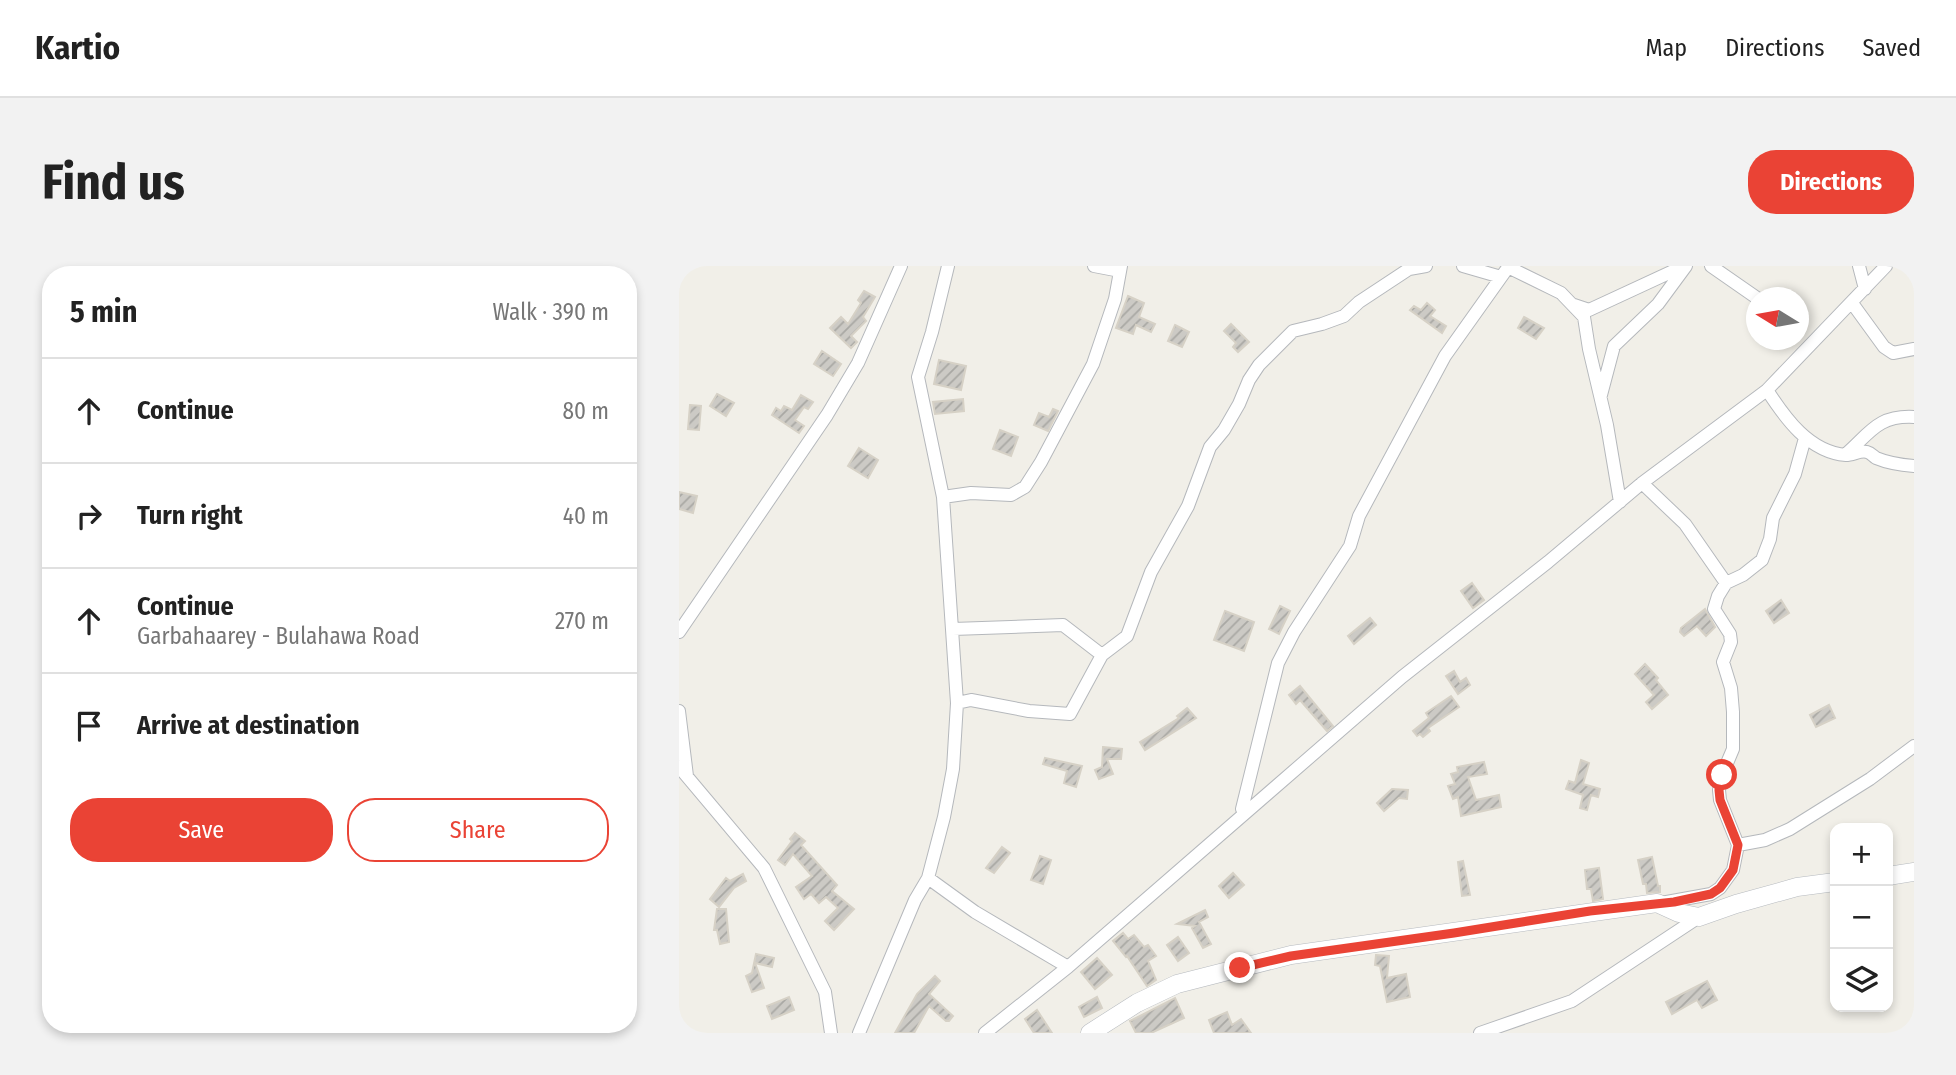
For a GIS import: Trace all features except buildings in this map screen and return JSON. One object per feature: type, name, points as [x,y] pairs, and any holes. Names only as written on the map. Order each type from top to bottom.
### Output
[{"type":"main road","points":[[1893,875],[1914,872]]},
{"type":"main road","points":[[1090,1033],[1137,1003],[1177,984],[1291,956],[1657,903],[1679,913],[1699,917],[1797,887],[1830,883]]},
{"type":"street","points":[[679,632],[827,415],[858,363],[901,266]]},
{"type":"street","points":[[859,1033],[915,900],[928,878],[953,769],[957,703],[943,497],[918,376],[948,266]]},
{"type":"street","points":[[943,497],[971,493],[1011,495],[1025,487],[1093,365],[1115,299],[1121,269],[1094,266]]},
{"type":"street","points":[[957,703],[971,700],[1029,710],[1070,713],[1102,655],[1127,636],[1151,572],[1188,506],[1210,447],[1224,430],[1259,365],[1293,331],[1344,316],[1359,302],[1409,270],[1426,266]]},
{"type":"street","points":[[1463,266],[1506,270],[1560,293],[1574,304],[1584,317],[1620,502]]},
{"type":"street","points":[[1574,304],[1590,310],[1685,266]]},
{"type":"street","points":[[1601,396],[1614,346],[1658,304],[1685,266]]},
{"type":"street","points":[[1711,266],[1746,290]]},
{"type":"street","points":[[1859,266],[1865,289]]},
{"type":"street","points":[[1809,348],[1886,266]]},
{"type":"street","points":[[1245,813],[1242,809],[1278,663],[1300,622],[1350,546],[1359,516],[1445,356],[1506,270]]},
{"type":"street","points":[[1851,303],[1884,347],[1893,353],[1914,349]]},
{"type":"street","points":[[985,1033],[1068,967],[1402,677],[1642,483],[1767,390],[1807,350]]},
{"type":"street","points":[[1767,390],[1780,411],[1805,438],[1821,447],[1846,455],[1865,450],[1887,461],[1914,466]]},
{"type":"street","points":[[1846,455],[1880,422],[1903,416],[1914,417]]},
{"type":"street","points":[[1657,903],[1711,894],[1720,888],[1733,870],[1738,845],[1720,800],[1719,790],[1733,749],[1731,688],[1723,662],[1731,642],[1730,634],[1714,609],[1726,583],[1743,575],[1762,559],[1773,518],[1795,474],[1805,438]]},
{"type":"street","points":[[1642,483],[1685,524],[1726,583]]},
{"type":"street","points":[[953,629],[1063,625],[1102,655]]},
{"type":"street","points":[[679,711],[683,772],[764,868],[825,992],[831,1033]]},
{"type":"street","points":[[1738,845],[1765,840],[1790,829],[1870,779],[1914,746]]},
{"type":"street","points":[[928,878],[975,912],[1068,967]]},
{"type":"street","points":[[1480,1033],[1572,1001],[1699,917]]},
{"type":"route","points":[[1240,968],[1291,956],[1590,911],[1674,902],[1711,894],[1720,888],[1733,870],[1738,845],[1720,800],[1722,775]]}]
